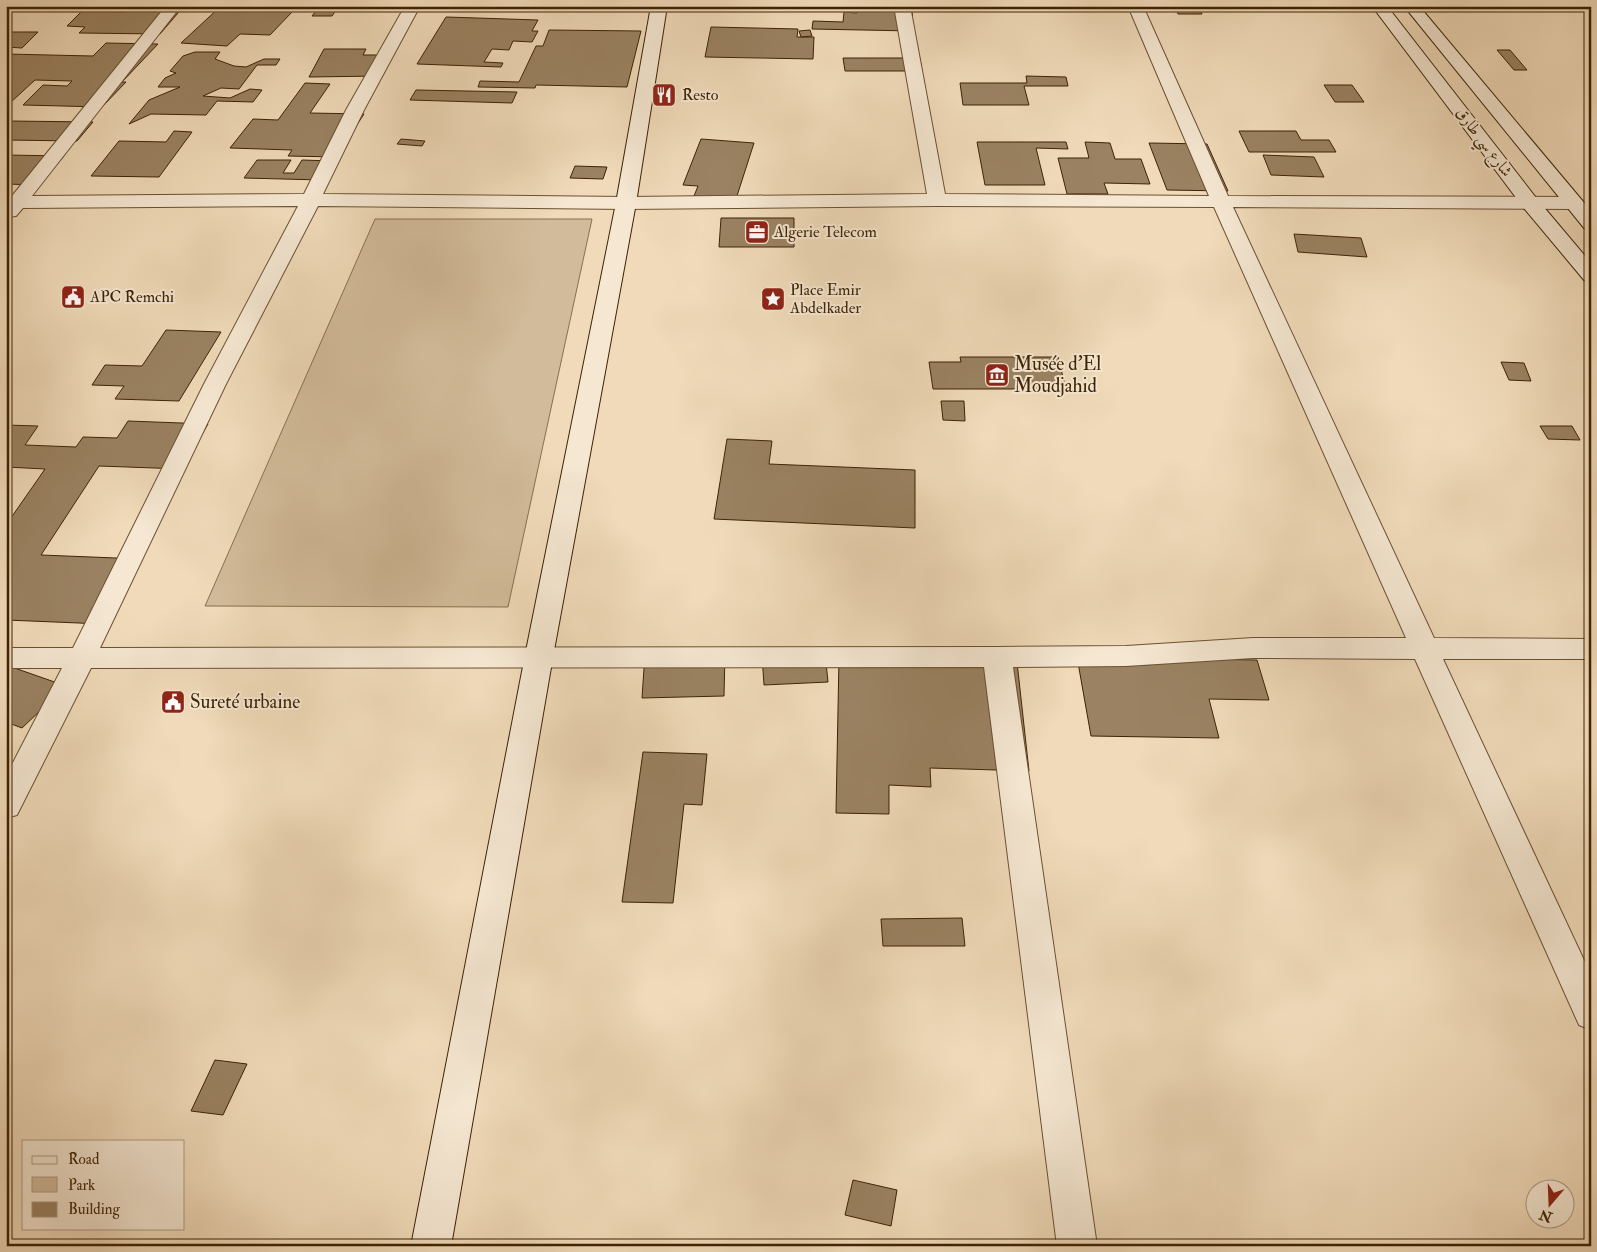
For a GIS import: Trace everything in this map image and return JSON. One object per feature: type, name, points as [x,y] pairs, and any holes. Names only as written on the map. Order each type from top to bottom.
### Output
[{"type":"street","points":[[10,206],[174,6]]},
{"type":"street","points":[[6,806],[81,659],[215,384],[311,200],[355,110],[413,6]]},
{"type":"street","points":[[431,1246],[538,656],[626,203],[659,6]]},
{"type":"street","points":[[902,6],[937,200]]},
{"type":"street","points":[[1135,6],[1222,203],[1591,1014]]},
{"type":"street","name":"شارع سي طارق","points":[[1379,6],[1530,203],[1591,276]]},
{"type":"street","name":"شارع سي طارق","points":[[1411,6],[1591,224]]},
{"type":"street","points":[[1587,6],[1591,10]]},
{"type":"street","points":[[10,206],[311,200],[626,203],[937,200],[1222,203],[1573,203]]},
{"type":"street","points":[[6,658],[1126,656],[1254,648],[1591,649]]},
{"type":"street","points":[[997,656],[1077,1246]]},
{"type":"green space","points":[[375,219],[592,219],[508,607],[205,606]]},
{"type":"building","points":[[122,6],[184,6],[160,34],[79,33],[85,27],[67,26],[82,11],[124,12],[126,10],[118,10]]},
{"type":"building","points":[[221,6],[261,6],[258,9],[293,11],[270,35],[240,34],[227,46],[181,43]]},
{"type":"building","points":[[339,6],[332,16],[312,16],[319,7],[269,7]]},
{"type":"building","points":[[446,6],[512,6],[511,9]]},
{"type":"building","points":[[858,6],[912,6],[913,31],[812,29],[813,21],[843,22],[844,12],[857,13]]},
{"type":"building","points":[[1174,6],[1198,6],[1202,14],[1178,14]]},
{"type":"building","points":[[446,17],[538,20],[532,31],[538,31],[532,42],[513,41],[509,50],[492,49],[484,62],[503,63],[501,67],[417,64]]},
{"type":"building","points":[[711,27],[798,29],[797,37],[814,37],[813,59],[705,57]]},
{"type":"building","points":[[549,30],[641,31],[627,87],[536,85],[535,88],[478,87],[480,81],[519,82],[536,46],[543,46]]},
{"type":"building","points":[[810,30],[812,36],[801,37],[799,31]]},
{"type":"building","points":[[6,32],[38,32],[22,48],[6,47]]},
{"type":"building","points":[[106,43],[158,44],[122,82],[126,82],[102,107],[23,105],[43,85],[67,86],[72,81],[35,80],[11,102],[6,102],[6,70],[9,67],[6,67],[6,54],[93,56]]},
{"type":"building","points":[[324,49],[366,49],[363,55],[388,55],[379,76],[309,77]]},
{"type":"building","points":[[1497,50],[1510,50],[1527,70],[1514,70]]},
{"type":"building","points":[[195,52],[220,52],[215,59],[234,66],[246,67],[264,59],[280,59],[276,65],[257,65],[239,89],[221,88],[203,96],[230,98],[250,89],[262,90],[253,102],[217,101],[206,115],[151,114],[129,124],[149,100],[180,87],[158,87],[165,78],[176,73],[170,71],[183,56]]},
{"type":"building","points":[[843,58],[920,58],[922,71],[845,71]]},
{"type":"building","points":[[1026,76],[1066,77],[1068,86],[1024,86],[1029,105],[963,105],[960,83],[1027,83]]},
{"type":"building","points":[[305,83],[330,84],[310,113],[364,114],[336,157],[288,156],[292,150],[230,148],[253,119],[278,120]]},
{"type":"building","points":[[1324,85],[1352,85],[1364,102],[1335,102]]},
{"type":"building","points":[[416,90],[517,92],[512,103],[410,100]]},
{"type":"building","points":[[9,121],[93,122],[77,141],[6,140],[6,123]]},
{"type":"building","points":[[174,131],[192,132],[159,177],[91,176],[119,141],[166,142]]},
{"type":"building","points":[[1239,131],[1296,131],[1301,140],[1329,140],[1336,152],[1249,152]]},
{"type":"building","points":[[401,139],[425,141],[422,146],[397,144]]},
{"type":"building","points":[[701,139],[754,143],[736,199],[694,196],[698,186],[683,185]]},
{"type":"building","points":[[977,142],[1066,142],[1068,149],[1036,148],[1045,185],[985,185]]},
{"type":"building","points":[[1085,142],[1110,143],[1115,159],[1141,159],[1150,184],[1104,183],[1108,194],[1067,194],[1058,158],[1089,158]]},
{"type":"building","points":[[1149,143],[1207,144],[1228,191],[1167,190]]},
{"type":"building","points":[[6,155],[64,156],[39,185],[6,184]]},
{"type":"building","points":[[1263,155],[1314,157],[1324,177],[1271,175]]},
{"type":"building","points":[[257,160],[291,160],[283,173],[294,173],[302,160],[333,161],[321,180],[244,178]]},
{"type":"building","points":[[575,166],[607,167],[603,179],[570,178]]},
{"type":"building","name":"Algerie Telecom","points":[[721,218],[794,218],[794,247],[719,247]]},
{"type":"building","points":[[1294,234],[1361,238],[1367,257],[1298,252]]},
{"type":"building","points":[[166,330],[221,332],[179,401],[115,399],[124,386],[92,385],[105,365],[142,366]]},
{"type":"building","name":"Musée d'El Moudjahid","points":[[960,357],[1058,357],[1066,389],[933,389],[929,362],[961,362]]},
{"type":"building","points":[[1501,362],[1524,363],[1531,381],[1509,380]]},
{"type":"building","points":[[941,401],[964,401],[965,421],[943,420]]},
{"type":"building","points":[[128,421],[208,424],[182,469],[99,466],[41,555],[141,559],[103,624],[6,620],[6,525],[45,469],[6,467],[6,425],[38,426],[25,445],[76,447],[83,437],[117,438]]},
{"type":"building","points":[[1540,426],[1572,426],[1580,440],[1548,439]]},
{"type":"building","points":[[727,439],[772,441],[769,464],[915,470],[915,528],[714,519]]},
{"type":"building","points":[[725,653],[724,696],[642,698],[645,654]]},
{"type":"building","points":[[825,653],[828,682],[764,685],[762,656]]},
{"type":"building","points":[[1077,657],[1257,660],[1269,700],[1209,699],[1219,738],[1091,736]]},
{"type":"building","points":[[839,658],[1017,662],[1029,771],[930,768],[931,787],[889,785],[889,814],[836,813]]},
{"type":"building","points":[[6,665],[66,686],[22,728],[6,722]]},
{"type":"building","points":[[643,752],[707,754],[702,805],[684,804],[673,903],[622,902]]},
{"type":"building","points":[[962,918],[965,946],[883,946],[881,919]]},
{"type":"building","points":[[215,1060],[247,1064],[223,1115],[191,1111]]},
{"type":"building","points":[[853,1180],[897,1190],[891,1226],[845,1215]]},
{"type":"place","name":"Resto","points":[[664,95]]},
{"type":"place","name":"Algerie Telecom","points":[[757,232]]},
{"type":"place","name":"APC Remchi","points":[[73,297]]},
{"type":"place","name":"Place Emir Abdelkader","points":[[773,299]]},
{"type":"place","name":"Musée d'El Moudjahid","points":[[997,375]]},
{"type":"place","name":"Sureté urbaine","points":[[173,702]]}]
